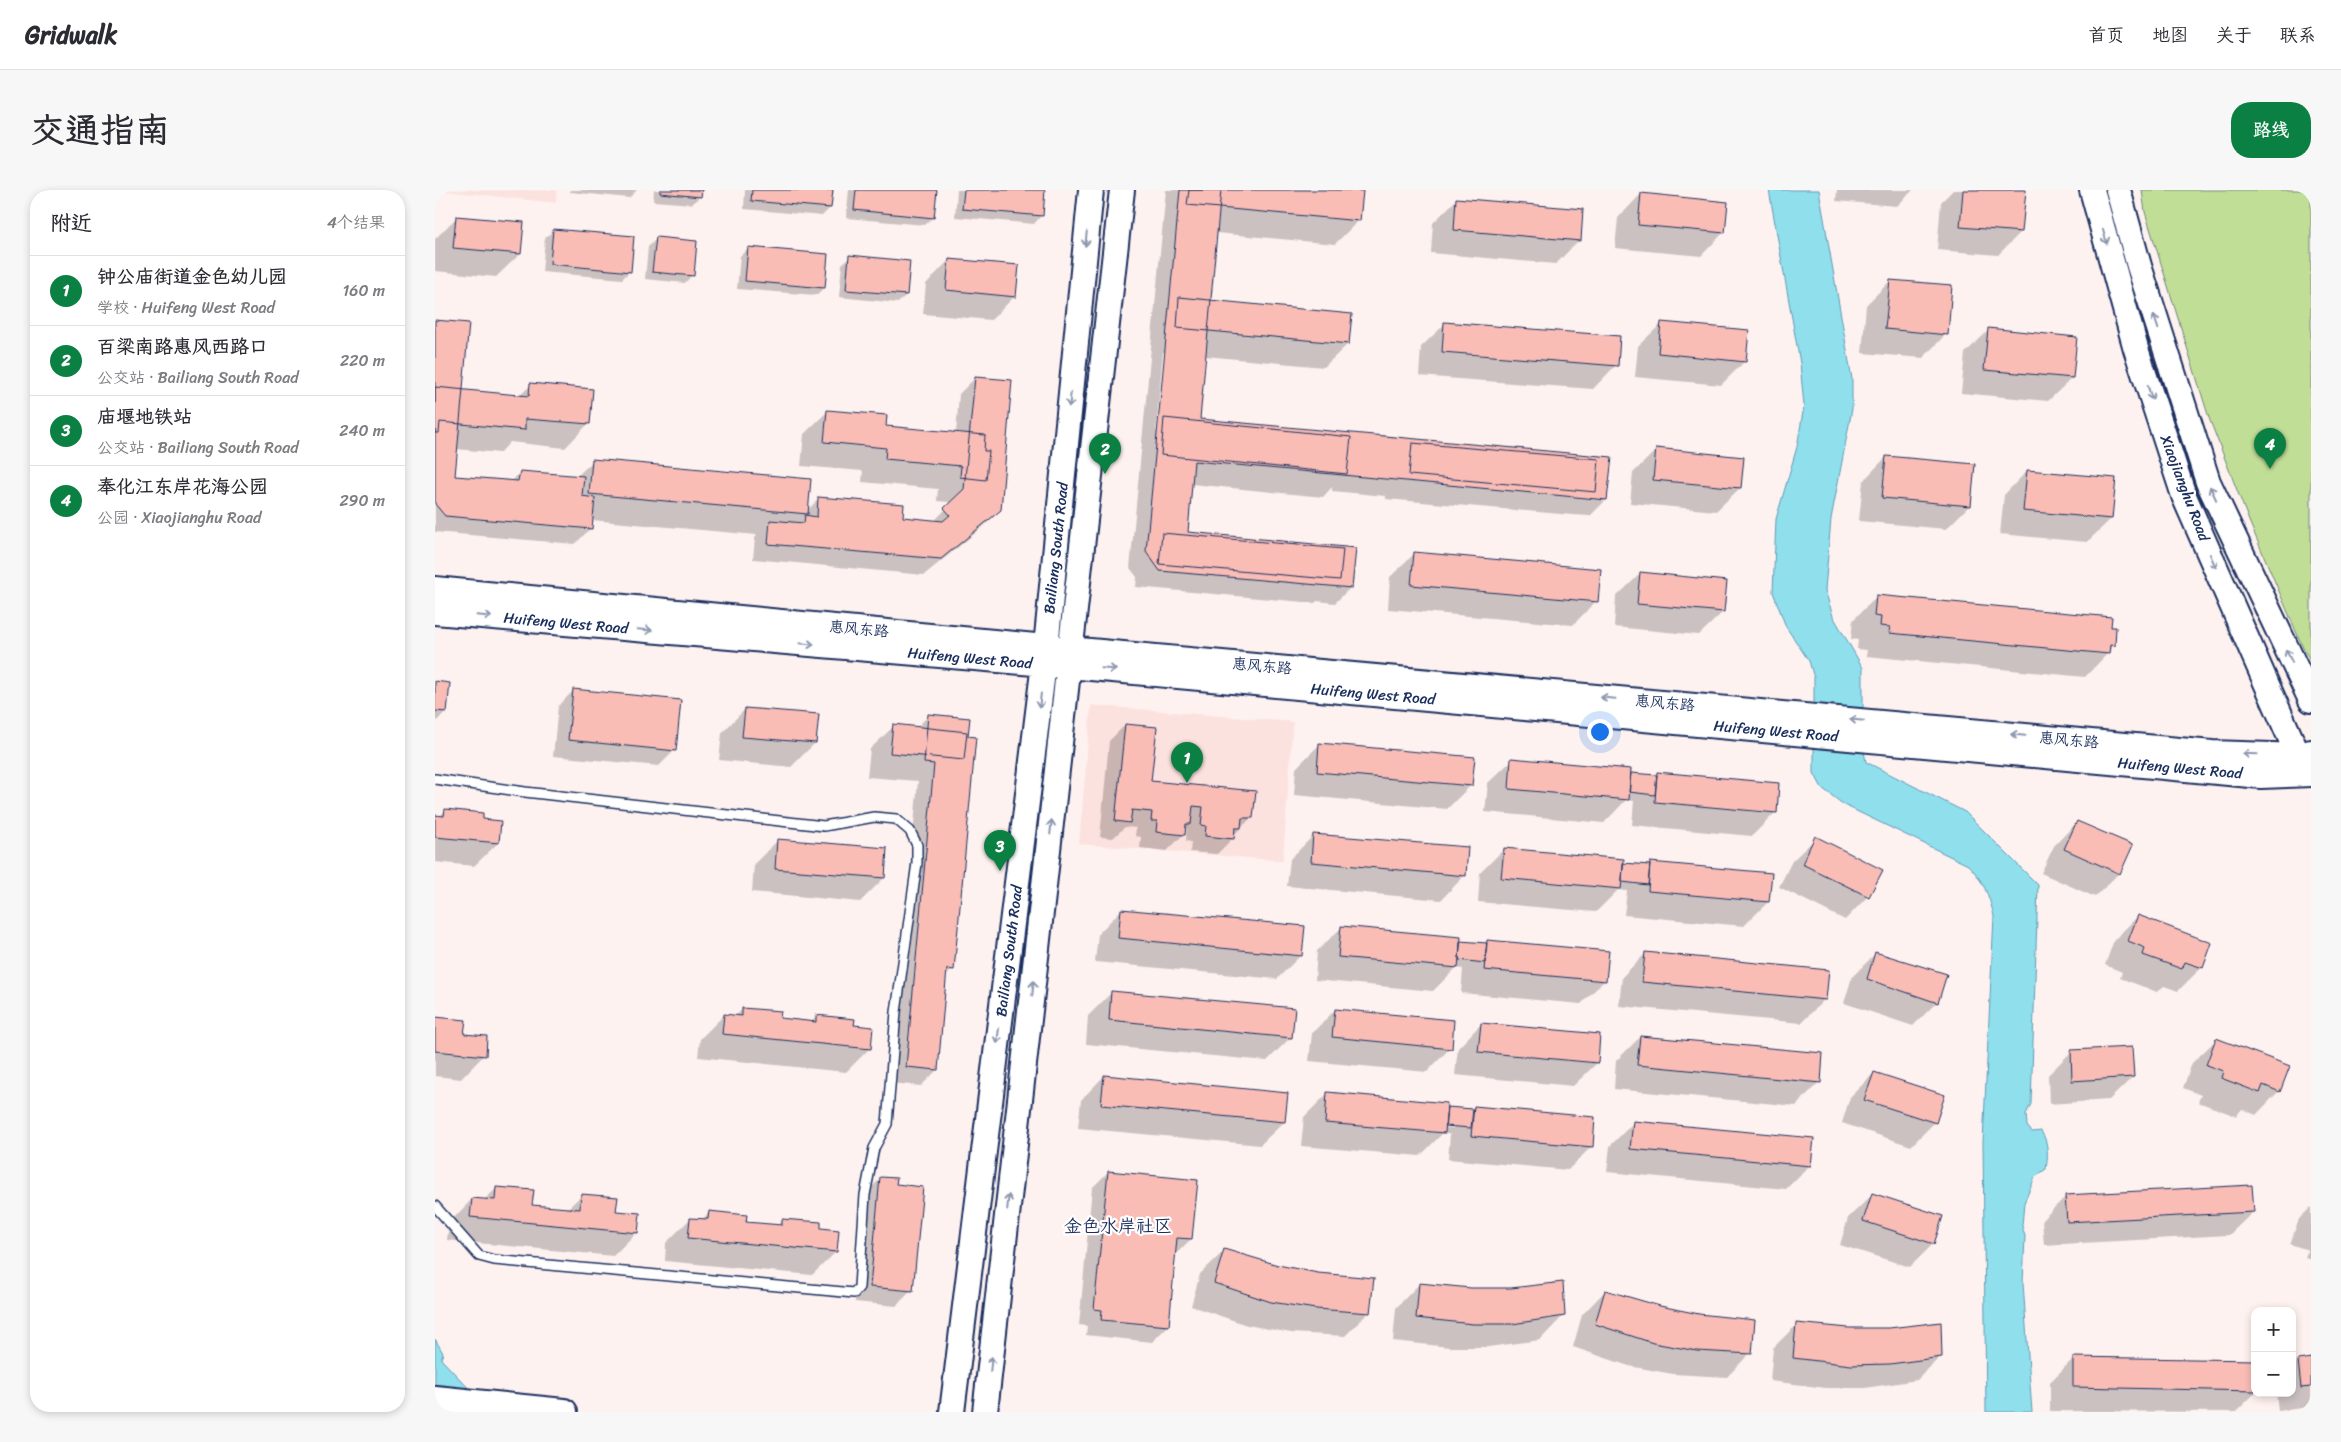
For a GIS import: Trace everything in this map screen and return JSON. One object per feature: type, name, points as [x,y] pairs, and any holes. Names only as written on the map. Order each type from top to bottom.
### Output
[{"type":"main road","points":[[435,1399],[564,1412]]},
{"type":"street","name":"Bailiang South Road","points":[[951,1412],[1045,656],[1091,190]]},
{"type":"street","name":"Bailiang South Road","points":[[985,1412],[1122,190]]},
{"type":"street","name":"Xiaojianghu Road","points":[[2092,190],[2136,349],[2184,496],[2308,768]]},
{"type":"street","name":"Xiaojianghu Road","points":[[2118,190],[2139,266],[2207,482],[2311,700]]},
{"type":"street","name":"惠风东路","points":[[435,589],[1045,656],[1070,657]]},
{"type":"street","name":"Huifeng West Road","points":[[435,612],[1045,656]]},
{"type":"street","name":"Huifeng West Road","points":[[1070,657],[2261,776],[2308,768]]},
{"type":"lane","points":[[435,779],[525,792],[824,826],[874,816],[896,819],[910,831],[917,845],[917,863],[896,1012],[887,1124],[874,1148],[865,1195],[859,1287],[854,1293],[494,1260],[479,1256],[435,1206]]},
{"type":"shaded area","points":[[436,190],[557,190],[556,203]]},
{"type":"shaded area","points":[[1091,705],[1293,722],[1283,861],[1079,844]]},
{"type":"green space","points":[[2142,190],[2311,190],[2311,661],[2304,650],[2249,521],[2209,418],[2145,212]]},
{"type":"water","points":[[1769,190],[1819,190],[1852,379],[1852,409],[1831,519],[1825,590],[1833,616],[1863,668],[1863,746],[1866,762],[1965,812],[2038,885],[2031,1104],[2026,1114],[2027,1126],[2032,1132],[2041,1131],[2044,1136],[2047,1154],[2046,1169],[2035,1177],[2024,1203],[2022,1226],[2025,1236],[2023,1283],[2032,1412],[1986,1412],[1983,1142],[1994,916],[1990,901],[1985,888],[1968,865],[1844,805],[1822,788],[1814,773],[1814,678],[1809,661],[1786,627],[1773,592],[1776,519],[1797,447],[1804,406],[1800,363]]},
{"type":"water","points":[[435,1339],[443,1353],[441,1359],[491,1412],[435,1391]]},
{"type":"building","points":[[660,190],[702,190],[701,197],[660,193]]},
{"type":"building","points":[[752,190],[833,190],[831,208],[751,201]]},
{"type":"building","points":[[856,190],[937,190],[934,218],[854,210]]},
{"type":"building","points":[[964,190],[1045,190],[1043,216],[962,209]]},
{"type":"building","points":[[1180,190],[1221,190],[1200,419],[1612,457],[1607,500],[1194,461],[1188,532],[1356,548],[1352,588],[1160,571],[1146,551]]},
{"type":"building","points":[[1189,190],[1363,191],[1360,221],[1187,205]]},
{"type":"building","points":[[1963,190],[2026,190],[2022,232],[1960,227]]},
{"type":"building","points":[[1641,193],[1728,202],[1725,233],[1638,225]]},
{"type":"building","points":[[1456,198],[1583,209],[1581,241],[1454,230]]},
{"type":"building","points":[[456,216],[524,222],[521,254],[453,248]]},
{"type":"building","points":[[553,229],[634,236],[631,272],[550,264]]},
{"type":"building","points":[[656,237],[697,241],[694,276],[652,272]]},
{"type":"building","points":[[748,247],[828,254],[825,288],[745,281]]},
{"type":"building","points":[[849,255],[910,261],[907,295],[846,290]]},
{"type":"building","points":[[949,259],[1019,265],[1016,297],[946,290]]},
{"type":"building","points":[[1890,280],[1952,285],[1948,335],[1885,329]]},
{"type":"building","points":[[1179,297],[1352,314],[1349,344],[1177,328]]},
{"type":"building","points":[[435,320],[469,323],[455,476],[518,481],[520,471],[584,476],[582,496],[595,498],[592,529],[445,516],[435,504]]},
{"type":"building","points":[[1444,322],[1620,336],[1618,366],[1442,352]]},
{"type":"building","points":[[1661,322],[1749,330],[1746,362],[1658,353]]},
{"type":"building","points":[[1988,328],[2077,337],[2073,378],[1984,370]]},
{"type":"building","points":[[975,377],[1012,380],[1001,510],[941,559],[768,544],[770,520],[804,523],[805,515],[817,517],[818,497],[904,504],[903,517],[943,521],[950,515],[944,508],[964,489]]},
{"type":"building","points":[[530,383],[593,389],[590,424],[525,419],[525,430],[440,422],[439,433],[435,433],[435,387],[529,396]]},
{"type":"building","points":[[827,410],[887,415],[886,426],[985,435],[984,451],[989,451],[986,480],[960,477],[961,466],[885,459],[886,448],[824,442]]},
{"type":"building","points":[[1164,418],[1351,437],[1347,474],[1161,455]]},
{"type":"building","points":[[1412,443],[1599,459],[1596,492],[1409,475]]},
{"type":"building","points":[[1656,448],[1744,457],[1741,488],[1653,480]]},
{"type":"building","points":[[1886,456],[1975,464],[1971,506],[1882,498]]},
{"type":"building","points":[[592,459],[811,479],[808,514],[589,494]]},
{"type":"building","points":[[2027,470],[2116,478],[2112,519],[2023,511]]},
{"type":"building","points":[[1162,533],[1343,549],[1340,580],[1159,564]]},
{"type":"building","points":[[1414,552],[1601,569],[1598,602],[1411,585]]},
{"type":"building","points":[[1640,572],[1727,581],[1724,612],[1637,604]]},
{"type":"building","points":[[1876,595],[2112,617],[2111,627],[2116,627],[2115,646],[2110,645],[2109,654],[1889,633],[1890,627],[1880,626],[1881,617],[1874,616]]},
{"type":"building","points":[[435,681],[450,683],[447,712],[435,711]]},
{"type":"building","points":[[573,689],[681,700],[676,751],[568,740]]},
{"type":"building","points":[[745,708],[819,714],[816,743],[742,737]]},
{"type":"building","points":[[928,714],[970,718],[968,736],[976,737],[954,970],[947,969],[938,1070],[906,1067],[934,764],[924,763]]},
{"type":"building","points":[[893,724],[967,732],[964,760],[890,753]]},
{"type":"building","points":[[1125,724],[1157,727],[1151,781],[1256,791],[1253,818],[1242,818],[1241,828],[1235,828],[1234,839],[1205,836],[1206,826],[1201,825],[1203,807],[1193,806],[1191,824],[1186,824],[1185,835],[1156,832],[1157,821],[1151,821],[1152,812],[1132,810],[1130,823],[1115,821]]},
{"type":"building","points":[[1319,743],[1475,757],[1472,786],[1317,772]]},
{"type":"building","points":[[1511,758],[1631,769],[1629,800],[1509,789]]},
{"type":"building","points":[[1657,772],[1779,783],[1777,813],[1655,802]]},
{"type":"building","points":[[1631,773],[1657,775],[1655,795],[1629,792]]},
{"type":"building","points":[[445,809],[483,813],[483,819],[501,821],[499,843],[435,837],[435,815],[444,816]]},
{"type":"building","points":[[2077,821],[2133,845],[2120,874],[2064,849]]},
{"type":"building","points":[[1313,834],[1468,847],[1466,876],[1311,862]]},
{"type":"building","points":[[1815,836],[1883,870],[1869,897],[1802,864]]},
{"type":"building","points":[[777,839],[887,848],[885,878],[775,869]]},
{"type":"building","points":[[1504,848],[1624,859],[1621,889],[1501,878]]},
{"type":"building","points":[[1650,862],[1772,873],[1769,902],[1648,891]]},
{"type":"building","points":[[1623,863],[1650,865],[1648,885],[1622,882]]},
{"type":"building","points":[[1121,909],[1305,926],[1302,956],[1118,938]]},
{"type":"building","points":[[2138,915],[2212,943],[2203,968],[2185,962],[2182,969],[2143,955],[2145,948],[2128,941]]},
{"type":"building","points":[[1341,926],[1461,937],[1458,968],[1338,957]]},
{"type":"building","points":[[1487,940],[1609,951],[1606,981],[1484,970]]},
{"type":"building","points":[[1460,941],[1487,943],[1485,963],[1459,960]]},
{"type":"building","points":[[1645,952],[1829,970],[1826,1000],[1642,982]]},
{"type":"building","points":[[1875,952],[1947,974],[1938,1003],[1867,979]]},
{"type":"building","points":[[1111,991],[1295,1008],[1292,1038],[1109,1020]]},
{"type":"building","points":[[742,1008],[781,1011],[780,1018],[816,1022],[816,1015],[855,1019],[854,1025],[873,1027],[871,1049],[722,1034],[724,1014],[742,1016]]},
{"type":"building","points":[[1335,1009],[1454,1020],[1452,1049],[1332,1037]]},
{"type":"building","points":[[435,1017],[466,1020],[464,1034],[487,1036],[486,1056],[435,1051]]},
{"type":"building","points":[[1481,1023],[1600,1034],[1598,1063],[1478,1052]]},
{"type":"building","points":[[1640,1036],[1823,1053],[1821,1083],[1637,1065]]},
{"type":"building","points":[[2216,1038],[2290,1066],[2280,1092],[2263,1085],[2260,1093],[2221,1078],[2223,1071],[2206,1065]]},
{"type":"building","points":[[2132,1047],[2134,1077],[2072,1081],[2071,1050]]},
{"type":"building","points":[[1874,1072],[1945,1095],[1936,1123],[1864,1100]]},
{"type":"building","points":[[1104,1075],[1288,1093],[1285,1122],[1101,1105]]},
{"type":"building","points":[[1327,1092],[1447,1103],[1445,1133],[1325,1123]]},
{"type":"building","points":[[1474,1106],[1595,1117],[1593,1147],[1471,1136]]},
{"type":"building","points":[[1447,1107],[1473,1109],[1471,1128],[1445,1126]]},
{"type":"building","points":[[1633,1121],[1814,1138],[1811,1166],[1630,1149]]},
{"type":"building","points":[[1108,1171],[1198,1180],[1192,1239],[1177,1238],[1169,1326],[1101,1320],[1102,1310],[1094,1309]]},
{"type":"building","points":[[880,1177],[897,1178],[896,1184],[923,1187],[913,1291],[870,1287]]},
{"type":"building","points":[[2252,1185],[2254,1212],[2067,1222],[2065,1195]]},
{"type":"building","points":[[496,1187],[534,1190],[532,1205],[580,1209],[581,1194],[618,1197],[616,1211],[640,1213],[638,1233],[470,1217],[472,1198],[495,1200]]},
{"type":"building","points":[[1872,1193],[1943,1216],[1934,1244],[1863,1221]]},
{"type":"building","points":[[709,1211],[747,1215],[746,1222],[782,1225],[782,1219],[821,1222],[821,1228],[839,1230],[837,1252],[688,1238],[690,1218],[708,1219]]},
{"type":"building","points":[[1224,1249],[1278,1265],[1318,1273],[1374,1278],[1370,1313],[1316,1309],[1271,1302],[1214,1283]]},
{"type":"building","points":[[1563,1282],[1565,1316],[1512,1324],[1473,1324],[1416,1318],[1419,1283],[1471,1288],[1511,1288]]},
{"type":"building","points":[[1605,1290],[1660,1306],[1699,1314],[1755,1320],[1752,1354],[1697,1351],[1653,1343],[1595,1324]]},
{"type":"building","points":[[1941,1322],[1942,1357],[1890,1364],[1851,1365],[1793,1358],[1796,1323],[1849,1328],[1889,1328]]},
{"type":"building","points":[[2073,1357],[2251,1360],[2251,1391],[2073,1387]]},
{"type":"building","points":[[2311,1358],[2311,1387],[2301,1388],[2298,1360]]},
{"type":"place","name":"奉化江东岸花海公园","points":[[2270,469]]},
{"type":"place","name":"百梁南路惠风西路口","points":[[1105,474]]},
{"type":"place","name":"钟公庙街道金色幼儿园","points":[[1187,783]]},
{"type":"place","name":"庙堰地铁站","points":[[1000,871]]},
{"type":"district","name":"金色水岸社区","points":[[1118,1226]]}]
